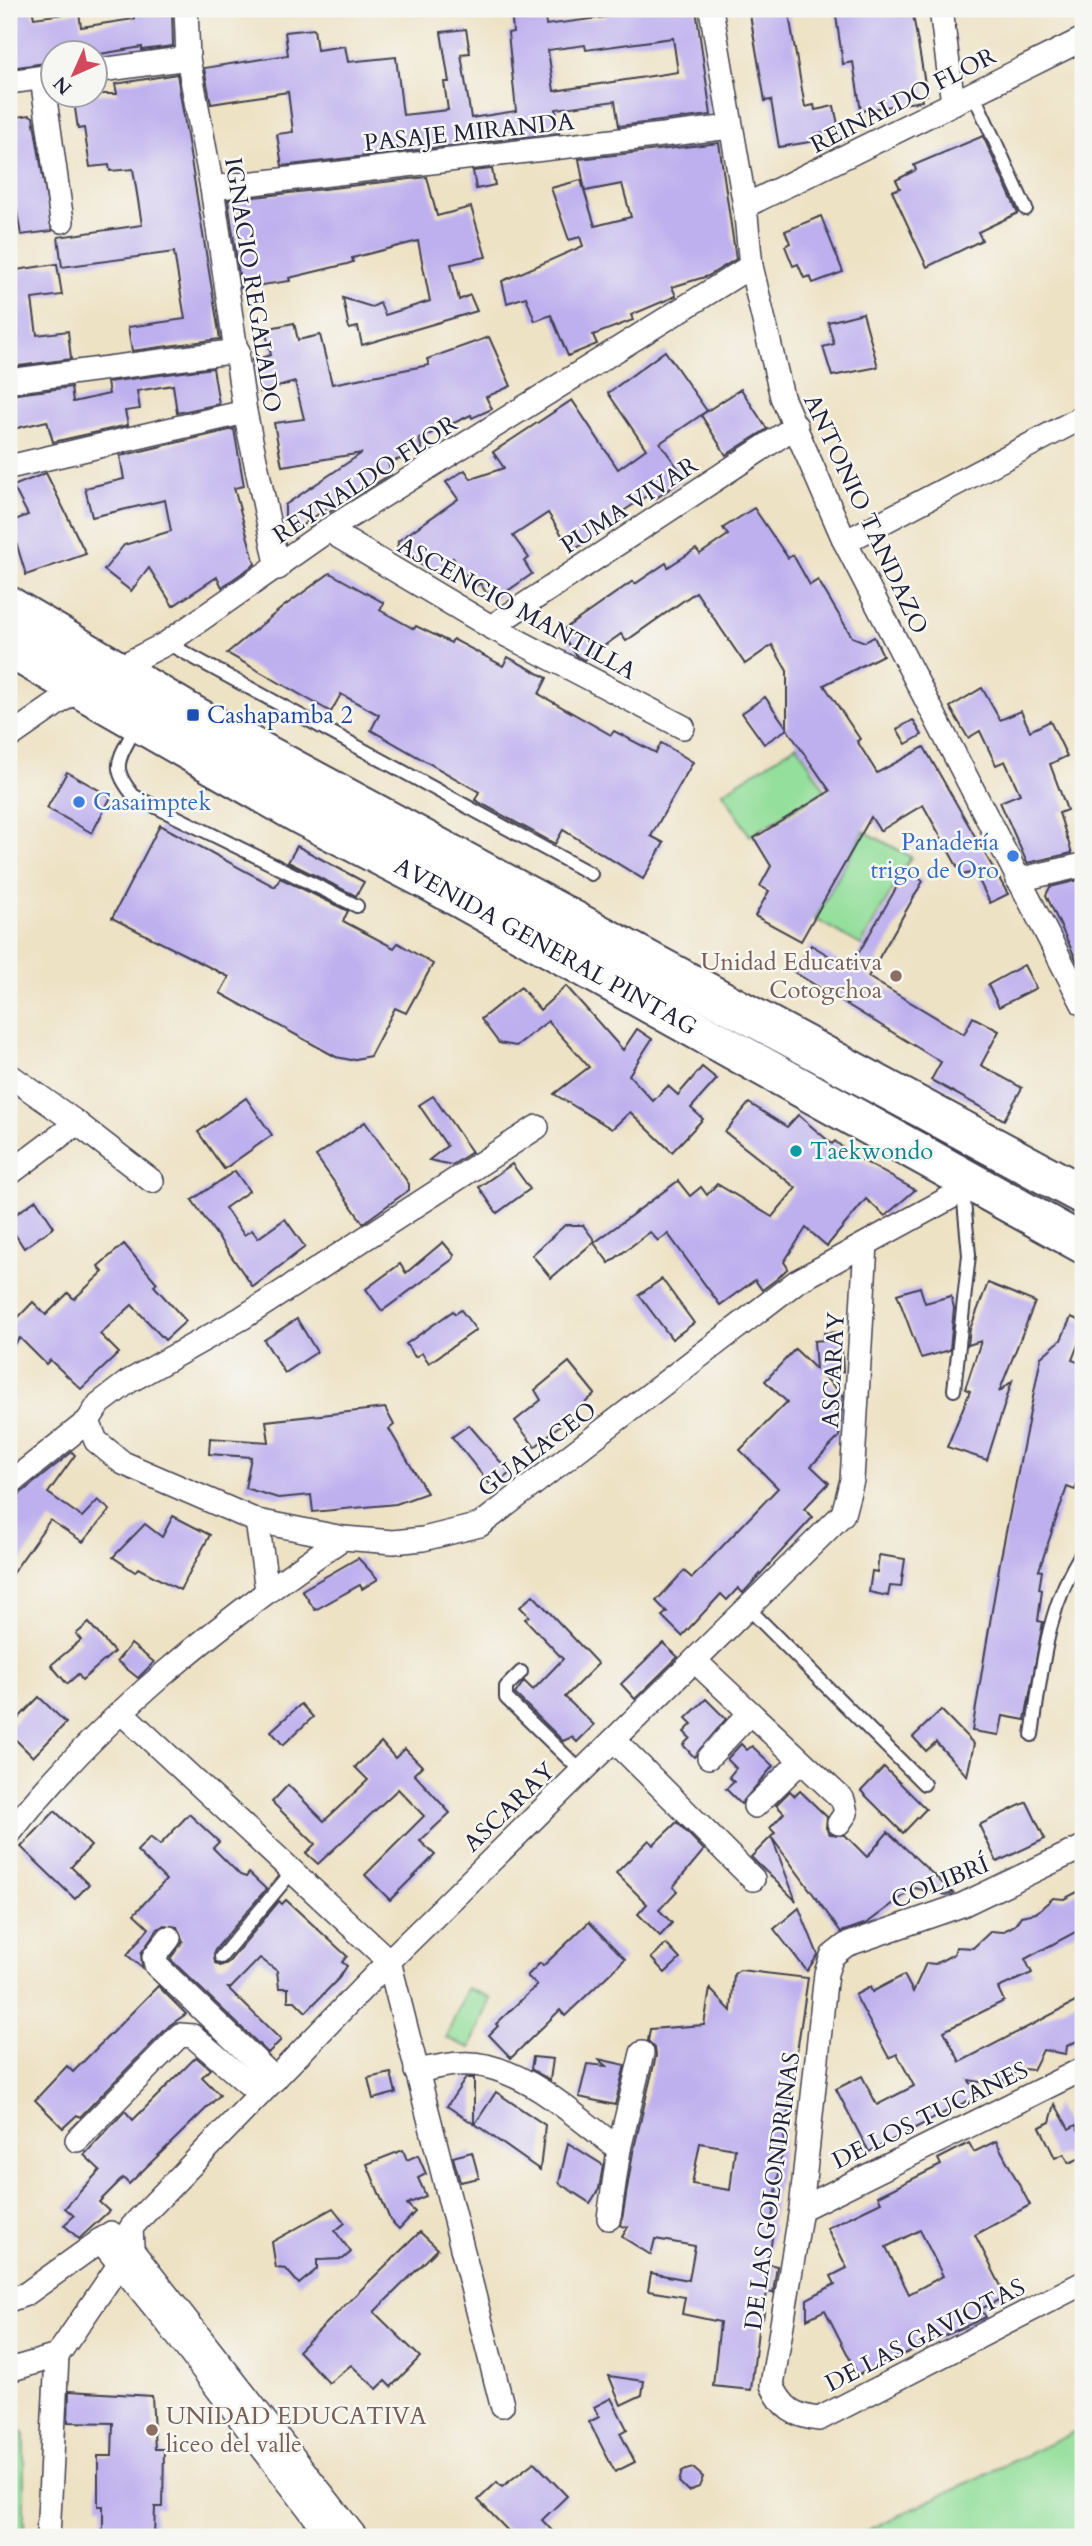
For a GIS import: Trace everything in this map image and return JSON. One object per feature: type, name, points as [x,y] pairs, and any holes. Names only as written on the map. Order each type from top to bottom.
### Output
[{"type":"highway","name":"AVENIDA GENERAL PINTAG","points":[[9,606],[118,669],[147,706],[299,814],[427,880],[969,1188],[1083,1244]]},
{"type":"highway","name":"AVENIDA GENERAL PINTAG","points":[[9,648],[81,687],[147,706],[1083,1195]]},
{"type":"street","name":"IGNACIO REGALADO","points":[[186,9],[188,58],[212,188],[245,412],[278,568]]},
{"type":"street","name":"ANTONIO TANDAZO","points":[[711,9],[745,206],[751,266],[782,397],[845,542],[1083,1004]]},
{"type":"street","points":[[941,9],[963,98]]},
{"type":"street","name":"REINALDO FLOR","points":[[745,206],[1083,39]]},
{"type":"street","points":[[108,69],[188,58]]},
{"type":"street","points":[[9,82],[38,78]]},
{"type":"street","points":[[50,108],[62,221]]},
{"type":"street","name":"PASAJE MIRANDA","points":[[212,188],[730,127]]},
{"type":"street","name":"REYNALDO FLOR","points":[[9,737],[81,687],[167,643],[278,568],[328,530],[751,266]]},
{"type":"street","points":[[9,381],[238,351]]},
{"type":"street","points":[[9,467],[245,412]]},
{"type":"street","points":[[845,542],[1083,417]]},
{"type":"street","name":"PUMA VIVAR","points":[[491,626],[796,426]]},
{"type":"street","name":"ASCENCIO MANTILLA","points":[[328,530],[491,626],[683,727]]},
{"type":"street","points":[[1018,880],[1083,865]]},
{"type":"street","points":[[9,1075],[152,1181]]},
{"type":"street","points":[[9,1174],[77,1123]]},
{"type":"street","points":[[9,1484],[88,1422],[99,1404],[128,1382],[242,1318],[537,1127]]},
{"type":"street","name":"GUALACEO","points":[[88,1422],[96,1441],[123,1463],[257,1521],[343,1538],[403,1541],[480,1525],[796,1282],[969,1188]]},
{"type":"street","name":"ASCARAY","points":[[57,2356],[119,2241],[389,1961],[843,1514],[849,1496],[859,1390],[866,1244]]},
{"type":"street","points":[[257,1521],[267,1590]]},
{"type":"street","points":[[9,1834],[121,1712],[267,1590],[343,1538]]},
{"type":"street","points":[[695,1661],[847,1807],[839,1823]]},
{"type":"street","points":[[121,1712],[389,1961],[502,2405]]},
{"type":"street","points":[[709,1757],[750,1713]]},
{"type":"street","points":[[614,1740],[753,1879]]},
{"type":"street","points":[[755,1806],[801,1761]]},
{"type":"street","name":"COLIBRÍ","points":[[826,1973],[832,1956],[846,1945],[962,1905],[1083,1847]]},
{"type":"street","points":[[169,1938],[154,1957],[156,1965],[268,2087]]},
{"type":"street","name":"DE LAS GOLONDRINAS","points":[[789,2411],[779,2400],[772,2385],[801,2209],[826,1973]]},
{"type":"street","points":[[77,2140],[180,2035],[193,2036],[268,2087]]},
{"type":"street","points":[[609,2218],[619,2149],[642,2053]]},
{"type":"street","points":[[416,2071],[457,2064],[485,2065],[535,2087],[619,2149]]},
{"type":"street","name":"DE LOS TUCANES","points":[[801,2209],[1083,2069]]},
{"type":"street","points":[[9,2300],[26,2294],[119,2241]]},
{"type":"street","points":[[119,2241],[330,2537]]},
{"type":"street","points":[[119,2241],[356,2537]]},
{"type":"street","name":"DE LAS GAVIOTAS","points":[[789,2411],[799,2417],[819,2419],[1083,2283]]},
{"type":"street","points":[[9,2370],[57,2356],[48,2537]]},
{"type":"lane","points":[[963,98],[1026,209]]},
{"type":"lane","points":[[167,643],[591,874]]},
{"type":"lane","points":[[147,706],[118,765],[120,779],[134,796],[357,906]]},
{"type":"lane","points":[[954,1390],[969,1255],[969,1188]]},
{"type":"lane","points":[[1031,1735],[1046,1642],[1055,1605],[1067,1577],[1083,1551]]},
{"type":"lane","points":[[748,1608],[923,1784]]},
{"type":"lane","points":[[521,1672],[506,1687],[506,1698],[582,1772]]},
{"type":"lane","points":[[221,1957],[291,1872]]},
{"type":"green space","points":[[797,745],[825,790],[750,836],[723,792]]},
{"type":"green space","points":[[864,831],[911,857],[861,945],[815,919]]},
{"type":"green space","points":[[467,1988],[491,1998],[470,2048],[446,2038]]},
{"type":"green space","points":[[1083,2428],[1083,2537],[853,2537]]},
{"type":"green space","points":[[9,2431],[24,2432],[24,2537],[9,2537]]},
{"type":"building","points":[[9,9],[32,9],[34,18],[79,12],[81,27],[134,19],[133,9],[172,9],[173,46],[142,50],[142,47],[108,53],[108,38],[38,38],[38,64],[11,68]]},
{"type":"building","points":[[511,9],[544,9],[546,25],[607,17],[606,9],[696,9],[711,115],[619,126],[615,101],[556,109],[559,133],[282,166],[277,134],[293,132],[288,92],[211,104],[204,68],[288,55],[285,32],[314,29],[317,50],[345,46],[348,62],[396,57],[403,115],[448,110],[444,82],[449,82],[441,32],[466,29],[470,53],[461,54],[471,118],[516,111],[508,33],[513,32]],"holes":[[[673,38],[678,72],[554,91],[548,50],[585,45],[586,50]]]},
{"type":"building","points":[[749,9],[788,9],[805,107],[814,105],[815,110],[834,106],[839,129],[815,134],[816,141],[779,147],[771,100],[765,101]]},
{"type":"building","points":[[835,9],[912,9],[927,95],[921,96],[922,101],[861,111],[853,62],[843,64]]},
{"type":"building","points":[[177,74],[220,339],[132,351],[128,327],[185,319],[174,252],[62,267],[58,237],[142,225],[133,169],[110,171],[109,165],[90,167],[84,128],[78,129],[75,108],[108,108],[108,94],[117,94],[115,84]]},
{"type":"building","points":[[30,115],[33,117],[52,231],[21,235],[9,166],[9,118]]},
{"type":"building","points":[[983,136],[1018,213],[978,232],[982,240],[927,267],[892,191],[900,188],[896,180],[916,170],[914,165]]},
{"type":"building","points":[[719,143],[736,259],[708,276],[672,287],[676,296],[631,315],[633,320],[593,335],[597,344],[568,356],[551,315],[535,321],[526,297],[507,303],[502,281],[583,246],[580,237],[569,240],[551,188],[581,180],[595,226],[631,217],[622,184],[585,191],[579,159]]},
{"type":"building","points":[[492,169],[495,185],[476,189],[473,171]]},
{"type":"building","points":[[427,177],[437,216],[471,207],[486,257],[451,264],[459,300],[470,295],[477,311],[362,345],[358,327],[349,329],[343,298],[372,307],[380,303],[385,315],[430,301],[418,241],[352,258],[353,262],[289,278],[290,281],[241,288],[228,200]]},
{"type":"building","points":[[821,216],[843,272],[813,283],[810,276],[804,278],[798,264],[793,266],[785,246],[790,243],[785,231]]},
{"type":"building","points":[[57,264],[62,295],[32,299],[37,335],[68,331],[71,359],[11,367],[9,271]]},
{"type":"building","points":[[863,313],[878,367],[832,376],[823,347],[834,344],[828,322]]},
{"type":"building","points":[[294,323],[298,340],[320,335],[332,384],[429,365],[427,359],[489,337],[511,386],[486,397],[492,409],[472,418],[471,415],[419,439],[422,449],[403,453],[405,458],[388,462],[391,474],[328,513],[326,509],[298,528],[285,521],[285,505],[362,453],[282,466],[274,423],[304,419],[295,382],[260,392],[252,360],[271,355],[265,329]]},
{"type":"building","points":[[665,351],[707,411],[660,443],[685,478],[655,499],[651,493],[619,514],[622,519],[572,551],[548,513],[513,536],[529,558],[524,561],[532,574],[496,599],[491,591],[487,594],[480,583],[476,586],[468,574],[465,576],[453,558],[434,571],[397,553],[398,541],[458,499],[446,482],[465,470],[471,479],[504,468],[493,452],[572,400],[618,469],[646,449],[608,393]]},
{"type":"building","points":[[213,368],[219,404],[177,413],[173,385],[137,391],[140,409],[125,411],[128,425],[53,442],[47,421],[9,430],[9,395],[71,387],[73,402],[109,394],[107,382]]},
{"type":"building","points":[[741,389],[767,429],[726,455],[701,415]]},
{"type":"building","points":[[234,429],[244,486],[234,488],[255,564],[222,587],[217,577],[173,606],[149,568],[131,591],[104,570],[124,545],[171,531],[165,500],[92,517],[85,488],[124,479],[120,456]]},
{"type":"building","points":[[46,473],[86,554],[26,575],[10,522],[28,515],[13,486]]},
{"type":"building","points":[[754,508],[788,558],[793,555],[810,585],[818,580],[852,637],[865,642],[874,637],[883,655],[824,685],[860,739],[857,741],[877,773],[924,747],[1008,894],[990,903],[975,872],[962,875],[923,805],[880,831],[871,817],[801,941],[755,916],[769,891],[760,886],[771,866],[754,838],[830,791],[787,729],[764,744],[742,713],[765,697],[787,728],[787,671],[772,645],[745,664],[696,592],[626,641],[621,634],[584,660],[577,656],[560,632],[633,581],[635,584],[666,563],[668,567],[696,549],[700,554],[728,535],[723,528]]},
{"type":"building","points":[[330,573],[384,603],[380,610],[414,629],[416,626],[451,643],[453,639],[503,666],[508,657],[547,678],[539,694],[611,735],[614,731],[656,753],[661,743],[693,762],[651,836],[664,843],[643,879],[563,830],[555,844],[475,800],[479,792],[371,730],[379,715],[341,694],[331,712],[227,653]]},
{"type":"building","points":[[982,688],[1000,720],[1021,711],[1030,731],[1050,721],[1067,756],[1050,764],[1067,810],[1059,813],[1072,853],[1027,863],[1000,802],[1020,794],[1005,761],[996,765],[980,731],[968,738],[950,707]]},
{"type":"building","points":[[913,720],[922,735],[906,744],[897,729]]},
{"type":"building","name":"Casaimptek","points":[[67,772],[111,797],[92,833],[47,808]]},
{"type":"building","points":[[160,825],[275,887],[280,878],[348,911],[343,921],[394,948],[398,943],[433,964],[406,1013],[395,1008],[370,1056],[351,1060],[336,1057],[220,993],[229,977],[112,918]]},
{"type":"building","points":[[297,846],[364,882],[356,896],[288,862]]},
{"type":"building","points":[[906,871],[923,881],[868,977],[964,1034],[973,1017],[999,1031],[981,1065],[1022,1088],[1004,1120],[931,1080],[941,1062],[794,972],[811,945],[850,968]]},
{"type":"building","points":[[1083,879],[1083,974],[1046,895],[1050,887]]},
{"type":"building","points":[[1024,965],[1036,988],[999,1007],[988,985]]},
{"type":"building","points":[[566,986],[623,1050],[637,1029],[652,1039],[629,1075],[653,1101],[668,1086],[678,1095],[702,1067],[717,1079],[691,1108],[703,1119],[672,1152],[630,1112],[612,1129],[554,1094],[589,1067],[548,1021],[516,1046],[499,1043],[481,1019],[521,987],[540,1010]]},
{"type":"building","points":[[433,1096],[472,1152],[452,1165],[429,1160],[447,1146],[419,1105]]},
{"type":"building","points":[[246,1098],[272,1135],[224,1169],[198,1132]]},
{"type":"building","points":[[749,1103],[787,1127],[798,1115],[832,1144],[835,1141],[849,1153],[915,1190],[885,1216],[866,1199],[827,1246],[806,1228],[784,1262],[788,1268],[778,1278],[762,1290],[755,1280],[720,1305],[668,1234],[658,1241],[650,1232],[609,1263],[594,1243],[678,1181],[690,1196],[701,1187],[707,1195],[717,1184],[772,1217],[796,1188],[725,1132]]},
{"type":"building","points":[[365,1122],[409,1184],[409,1190],[363,1223],[316,1156]]},
{"type":"building","points":[[512,1164],[530,1189],[497,1213],[479,1187]]},
{"type":"building","points":[[235,1171],[249,1191],[225,1208],[244,1235],[252,1230],[258,1238],[285,1219],[305,1247],[253,1287],[192,1200]]},
{"type":"building","points":[[36,1200],[54,1227],[24,1248],[9,1225],[9,1219]]},
{"type":"building","points":[[565,1225],[583,1225],[595,1241],[551,1278],[532,1255]]},
{"type":"building","points":[[443,1242],[454,1255],[453,1259],[382,1311],[366,1289],[400,1264],[406,1273]]},
{"type":"building","points":[[124,1244],[157,1283],[154,1286],[186,1321],[165,1340],[132,1305],[100,1334],[119,1353],[81,1389],[50,1360],[46,1364],[20,1338],[9,1350],[9,1327],[33,1302],[46,1315],[68,1293],[74,1299],[103,1272],[98,1266]]},
{"type":"building","points":[[662,1279],[694,1323],[672,1339],[639,1295]]},
{"type":"building","points":[[988,1283],[1035,1302],[999,1392],[1012,1381],[987,1460],[947,1447],[970,1391],[965,1389],[981,1341],[968,1345],[970,1329]]},
{"type":"building","points":[[920,1287],[925,1303],[951,1296],[954,1308],[950,1350],[921,1358],[897,1294]]},
{"type":"building","points":[[461,1310],[476,1330],[429,1363],[422,1353],[415,1357],[406,1344],[453,1311],[455,1314]]},
{"type":"building","points":[[1071,1317],[1083,1322],[1083,1332],[1072,1360],[1083,1364],[1083,1466],[1075,1490],[1067,1487],[1039,1570],[1042,1571],[1039,1589],[1042,1590],[1038,1621],[1043,1622],[1025,1720],[1003,1716],[999,1735],[972,1731],[1000,1562],[1041,1357],[1061,1340]]},
{"type":"building","points":[[297,1319],[317,1352],[285,1373],[264,1340]]},
{"type":"building","points":[[841,1332],[843,1372],[820,1373],[843,1395],[839,1437],[811,1466],[829,1483],[804,1509],[813,1517],[743,1593],[738,1588],[727,1600],[721,1594],[682,1636],[662,1616],[667,1612],[656,1601],[684,1571],[692,1578],[778,1488],[740,1450],[787,1402],[765,1381],[795,1349],[816,1369],[814,1341],[824,1340],[824,1333]]},
{"type":"building","points":[[569,1362],[595,1394],[535,1447],[515,1421],[541,1400],[535,1390]]},
{"type":"building","points":[[385,1408],[394,1425],[389,1429],[427,1493],[396,1504],[313,1512],[311,1495],[278,1498],[245,1488],[251,1457],[209,1454],[210,1438],[269,1442],[266,1421]]},
{"type":"building","points":[[469,1425],[510,1473],[492,1487],[452,1437]]},
{"type":"building","points":[[72,1452],[75,1455],[48,1493],[82,1517],[98,1500],[110,1510],[83,1542],[50,1520],[9,1578],[9,1514],[19,1499],[16,1497]]},
{"type":"building","points":[[173,1516],[210,1535],[180,1590],[138,1568],[135,1572],[113,1557],[145,1524],[162,1537]]},
{"type":"building","points":[[879,1555],[905,1559],[901,1587],[890,1586],[888,1596],[869,1592],[872,1571],[877,1572]]},
{"type":"building","points":[[358,1558],[378,1579],[362,1589],[360,1585],[315,1610],[302,1590]]},
{"type":"building","points":[[533,1595],[598,1664],[565,1697],[594,1725],[577,1742],[572,1737],[563,1741],[515,1694],[524,1681],[533,1690],[563,1659],[525,1619],[529,1616],[520,1607]]},
{"type":"building","points":[[89,1623],[114,1652],[82,1680],[78,1674],[67,1684],[51,1665],[81,1640],[76,1634]]},
{"type":"building","points":[[663,1643],[678,1657],[635,1699],[621,1684]]},
{"type":"building","points":[[131,1644],[154,1662],[138,1678],[117,1661]]},
{"type":"building","points":[[39,1697],[66,1723],[33,1757],[9,1733],[9,1728]]},
{"type":"building","points":[[706,1699],[726,1719],[694,1757],[683,1745],[690,1738],[684,1732],[692,1724],[686,1718]]},
{"type":"building","points":[[301,1704],[313,1717],[283,1745],[271,1731]]},
{"type":"building","points":[[941,1710],[974,1744],[967,1776],[936,1742],[926,1751],[913,1737]]},
{"type":"building","points":[[381,1742],[395,1758],[405,1749],[422,1766],[414,1774],[450,1813],[420,1841],[435,1855],[390,1900],[365,1875],[424,1816],[398,1789],[318,1864],[306,1853],[315,1844],[272,1802],[288,1785],[324,1821],[368,1780],[355,1767]]},
{"type":"building","points":[[741,1744],[747,1750],[752,1746],[773,1766],[741,1804],[726,1789],[734,1782],[729,1777],[736,1768],[727,1759]]},
{"type":"building","points":[[884,1767],[926,1809],[903,1833],[861,1791]]},
{"type":"building","points":[[790,1791],[795,1796],[800,1791],[827,1817],[826,1828],[830,1834],[845,1835],[867,1857],[888,1832],[953,1893],[947,1895],[914,1888],[867,1923],[841,1932],[772,1838],[796,1901],[751,1857],[775,1833],[770,1828],[784,1813],[776,1805]]},
{"type":"building","points":[[1027,1802],[1045,1839],[997,1862],[979,1825]]},
{"type":"building","points":[[55,1811],[91,1846],[71,1867],[89,1884],[75,1899],[21,1847]]},
{"type":"building","points":[[189,1814],[219,1842],[213,1848],[240,1875],[246,1877],[249,1873],[266,1889],[214,1951],[215,1963],[220,1966],[228,1963],[279,1901],[282,1904],[286,1900],[347,1956],[342,1962],[347,1966],[339,1978],[306,2012],[295,2001],[288,2001],[288,1988],[279,1988],[277,1971],[260,1958],[228,1988],[281,2040],[268,2053],[170,1959],[183,1941],[177,1927],[164,1925],[158,1929],[141,1953],[142,1968],[127,1955],[149,1928],[134,1914],[166,1880],[137,1851],[150,1837],[160,1845]]},
{"type":"building","points":[[677,1822],[704,1850],[673,1887],[677,1891],[659,1910],[672,1923],[660,1936],[638,1914],[647,1904],[616,1873],[649,1840],[653,1845]]},
{"type":"building","points":[[1083,1889],[1083,1928],[1025,1959],[1032,1973],[998,1988],[1004,2001],[944,2031],[960,2062],[1083,1998],[1083,2038],[1067,2046],[1066,2054],[1043,2050],[1033,2070],[1023,2069],[1004,2078],[1003,2086],[969,2080],[977,2096],[869,2152],[836,2089],[862,2076],[877,2105],[914,2086],[897,2054],[889,2058],[855,1995],[870,1987],[872,1992],[904,1975],[913,1992],[926,1963],[935,1964],[954,1954],[956,1947],[973,1948],[991,1931],[1002,1932],[1015,1925],[1021,1916],[1036,1913],[1053,1898],[1064,1899]]},
{"type":"building","points":[[799,1908],[818,1955],[807,1971],[774,1929]]},
{"type":"building","points":[[589,1922],[625,1959],[565,2016],[560,2010],[511,2058],[489,2035],[498,2026],[496,2024],[537,1985],[527,1976],[540,1963],[543,1966]]},
{"type":"building","points":[[666,1944],[680,1959],[665,1973],[651,1958]]},
{"type":"building","points":[[740,1970],[808,1978],[771,2226],[774,2226],[768,2264],[777,2266],[773,2293],[767,2292],[763,2319],[759,2322],[751,2390],[713,2386],[720,2322],[682,2314],[685,2297],[648,2291],[651,2273],[689,2280],[695,2246],[655,2239],[651,2255],[622,2237],[628,2227],[621,2226],[633,2152],[656,2056],[655,2048],[648,2041],[650,2029],[704,2025],[710,1989],[731,2011],[734,1974]],"holes":[[[700,2143],[735,2149],[730,2190],[692,2184]]]},
{"type":"building","points":[[158,1986],[186,2014],[170,2025],[80,2117],[77,2115],[63,2128],[35,2100],[67,2066],[73,2072]]},
{"type":"building","points":[[196,2057],[210,2069],[202,2077],[220,2095],[129,2184],[123,2178],[99,2202],[109,2211],[79,2239],[64,2225],[74,2216],[65,2208],[100,2170],[84,2155],[125,2111],[133,2120]]},
{"type":"building","points":[[533,2057],[553,2059],[550,2080],[531,2069]]},
{"type":"building","points":[[598,2059],[625,2065],[615,2105],[579,2097],[587,2064],[606,2066]]},
{"type":"building","points":[[391,2073],[396,2093],[373,2099],[368,2078]]},
{"type":"building","points":[[466,2078],[474,2078],[474,2124],[447,2106]]},
{"type":"building","points":[[496,2092],[545,2125],[540,2170],[475,2124]]},
{"type":"building","points":[[1055,2104],[1069,2129],[1076,2125],[1083,2139],[1083,2157],[1069,2163],[1064,2154],[1055,2158],[1040,2127],[1050,2122]]},
{"type":"building","points":[[996,2141],[1030,2205],[975,2235],[1006,2296],[981,2309],[986,2317],[858,2375],[825,2310],[807,2319],[807,2299],[835,2284],[831,2276],[847,2268],[827,2228],[881,2202],[878,2196],[941,2165],[938,2159],[969,2143],[974,2152]],"holes":[[[920,2230],[943,2276],[909,2294],[886,2247]]]},
{"type":"building","points":[[568,2143],[603,2165],[599,2189],[590,2203],[559,2183]]},
{"type":"building","points":[[403,2150],[407,2160],[418,2155],[426,2174],[418,2178],[426,2196],[407,2204],[415,2212],[399,2229],[390,2220],[367,2164]]},
{"type":"building","points":[[472,2152],[479,2178],[460,2182],[453,2157]]},
{"type":"building","points":[[333,2208],[345,2223],[335,2231],[351,2252],[343,2259],[317,2260],[317,2269],[299,2284],[286,2269],[276,2268],[272,2242]]},
{"type":"building","points":[[420,2232],[438,2249],[374,2312],[420,2357],[391,2387],[385,2381],[377,2389],[351,2365],[329,2383],[298,2351]]},
{"type":"building","points":[[609,2376],[644,2381],[642,2395],[621,2405]]},
{"type":"building","points":[[69,2391],[152,2396],[155,2449],[164,2449],[163,2507],[155,2507],[154,2537],[103,2537],[103,2506],[98,2506],[98,2456],[112,2456],[113,2423],[68,2422]]},
{"type":"building","points":[[611,2398],[627,2429],[620,2433],[635,2462],[615,2472],[589,2422],[599,2417],[594,2407]]},
{"type":"building","points":[[534,2462],[567,2496],[542,2520],[558,2537],[514,2537],[478,2500],[497,2482],[502,2487]]},
{"type":"building","points":[[693,2468],[703,2477],[699,2487],[688,2491],[679,2482],[682,2471]]},
{"type":"place","name":"Cashapamba 2","points":[[193,715]]},
{"type":"place","name":"Casaimptek","points":[[79,802]]},
{"type":"place","name":"Panadería trigo de Oro","points":[[1013,856]]},
{"type":"place","name":"Unidad Educativa Cotogchoa","points":[[896,976]]},
{"type":"place","name":"Taekwondo","points":[[796,1151]]},
{"type":"place","name":"UNIDAD EDUCATIVA liceo del valle","points":[[152,2430]]}]
